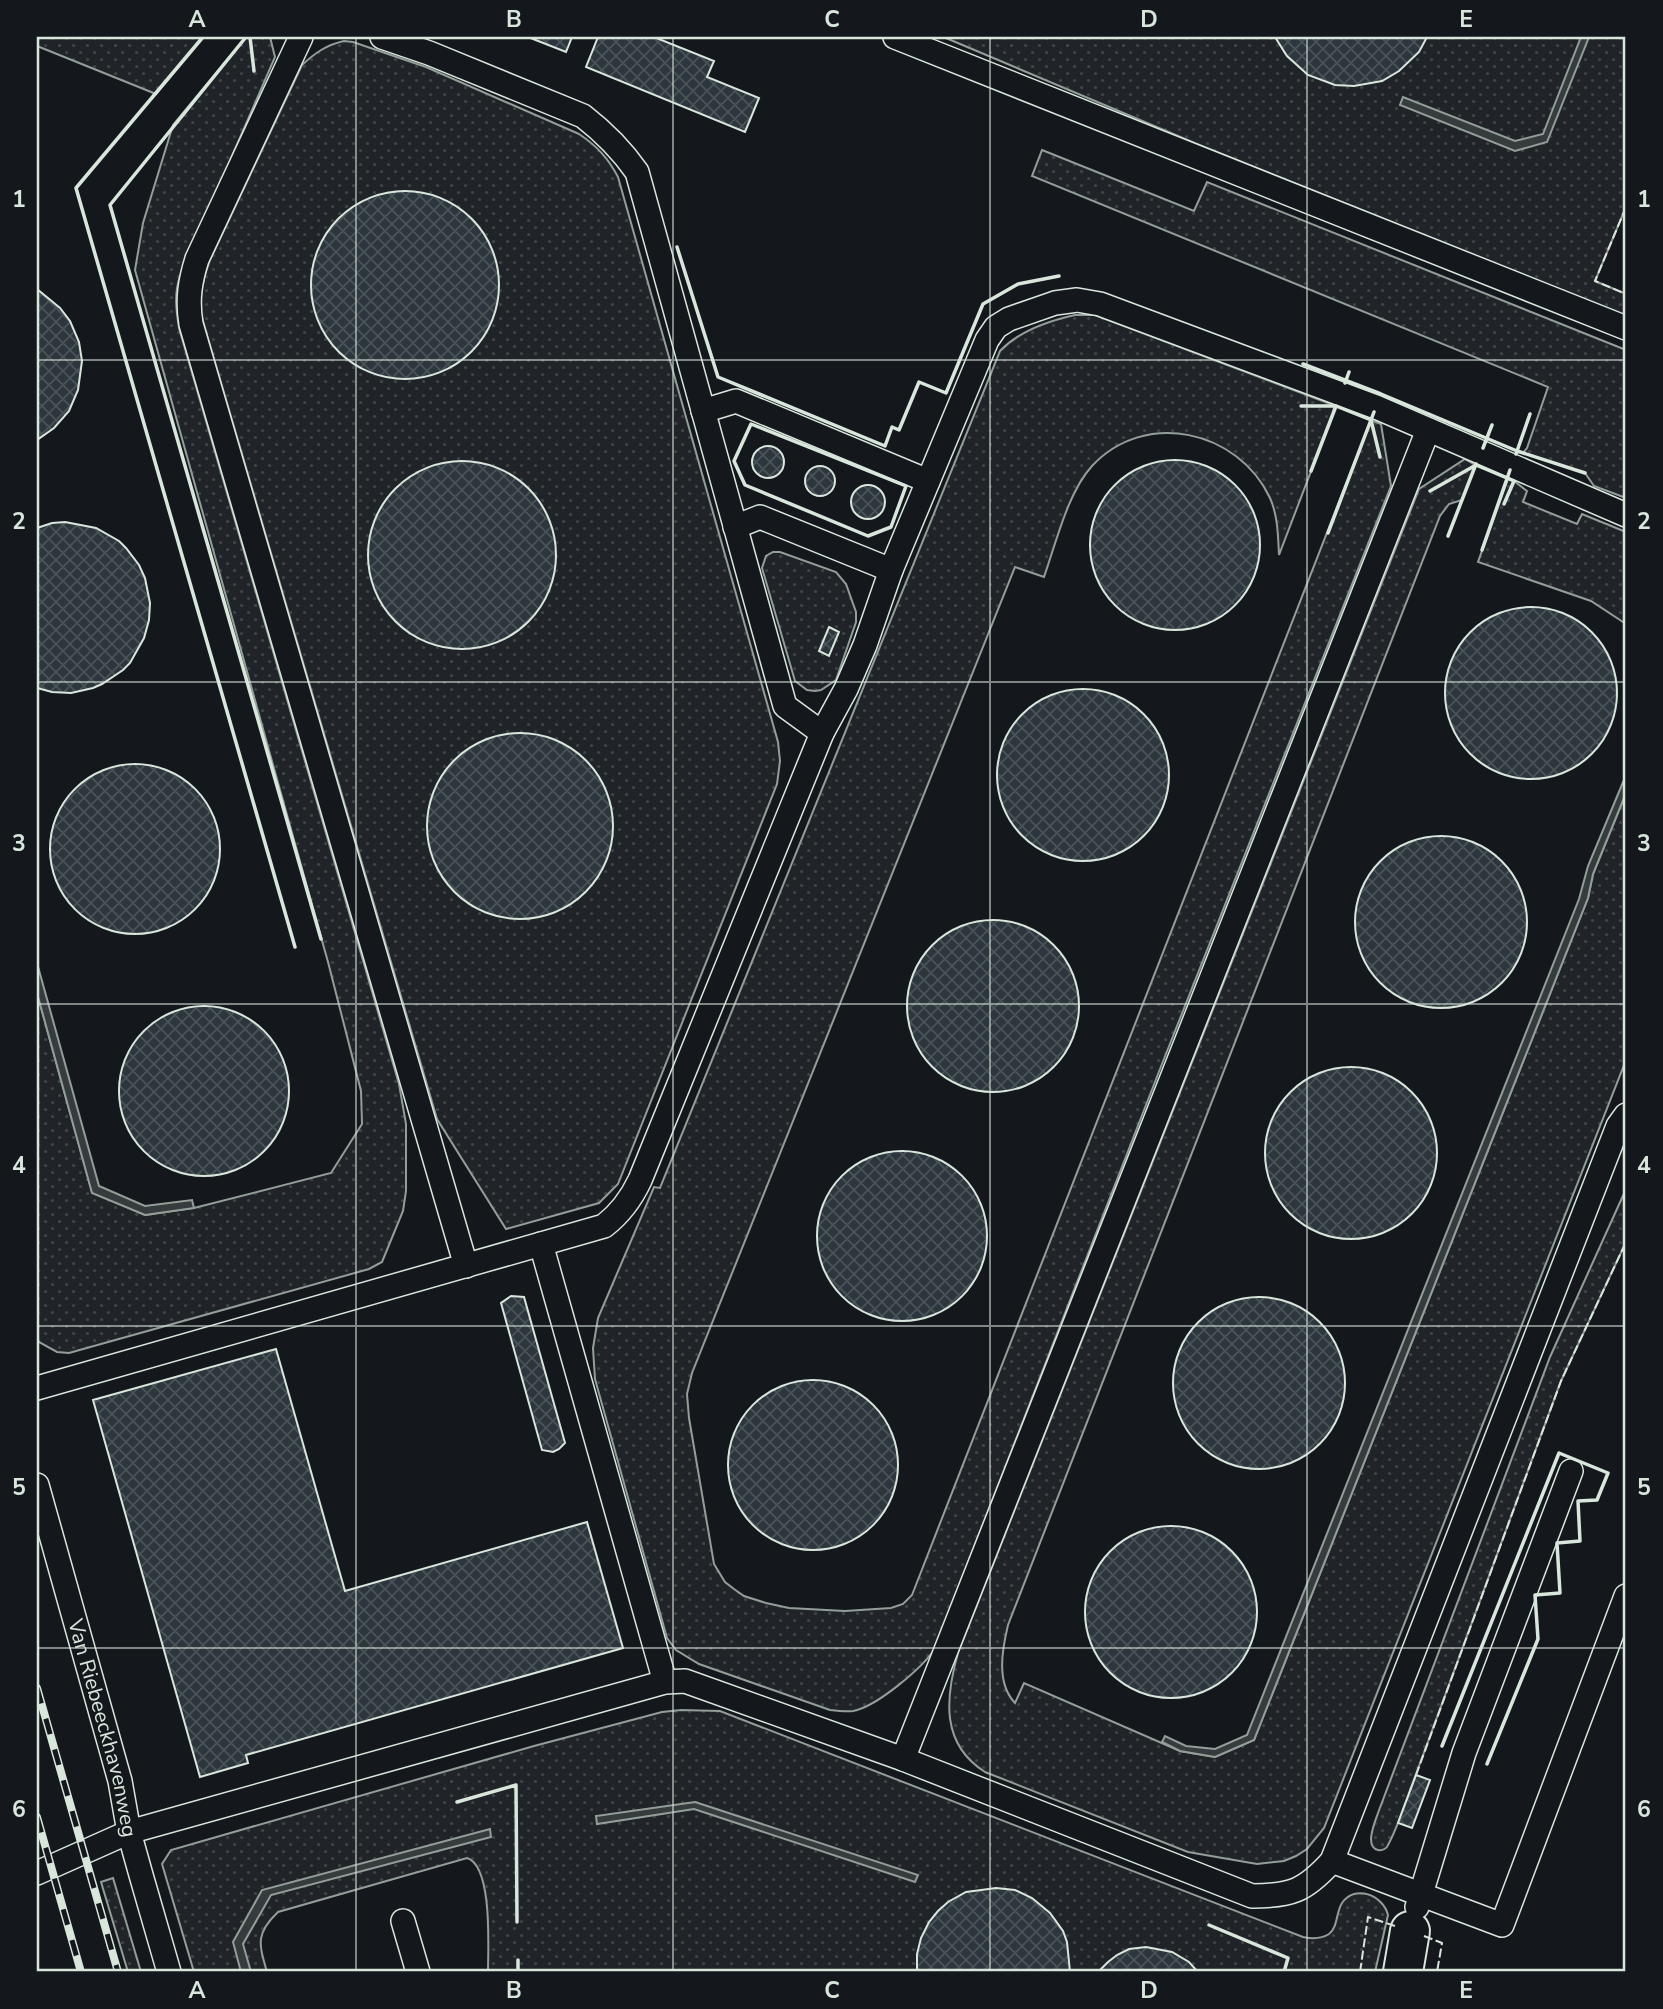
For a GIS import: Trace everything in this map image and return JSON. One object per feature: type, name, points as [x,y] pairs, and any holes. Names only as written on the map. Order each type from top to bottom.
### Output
[{"type":"street","points":[[1403,1972],[1410,1931]]},
{"type":"lane","points":[[301,37],[197,259],[188,293],[188,309],[466,1266]]},
{"type":"lane","points":[[382,37],[429,53],[583,116],[623,151],[637,172],[785,706],[822,733]]},
{"type":"lane","points":[[895,37],[1626,328]]},
{"type":"lane","points":[[37,1388],[604,1226],[618,1216],[631,1199],[822,733],[846,689],[865,645],[891,570],[987,340],[996,327],[1009,319],[1064,301],[1100,304],[1376,407],[1626,514]]},
{"type":"lane","points":[[703,411],[736,401],[928,481]]},
{"type":"lane","points":[[903,1759],[1428,430]]},
{"type":"lane","points":[[735,527],[760,517],[891,570]]},
{"type":"lane","points":[[37,1873],[129,1832],[665,1682],[685,1681],[903,1759],[1252,1896],[1275,1896],[1298,1890],[1317,1877],[1332,1861],[1618,1126],[1626,1115]]},
{"type":"lane","points":[[541,1244],[665,1682]]},
{"type":"lane","points":[[1410,1931],[1464,1753],[1571,1471]]},
{"type":"lane","name":"Van Riebeeckhavenweg","points":[[37,1485],[120,1781],[129,1832],[169,1972]]},
{"type":"lane","points":[[1332,1861],[1502,1925],[1626,1596]]},
{"type":"lane","points":[[403,1921],[418,1972]]},
{"type":"shaded area","points":[[37,37],[203,37],[156,94],[37,46]]},
{"type":"shaded area","points":[[246,37],[270,37],[275,57],[180,276],[176,308],[179,328],[399,1084],[406,1124],[406,1191],[403,1211],[382,1262],[369,1269],[69,1353],[57,1352],[37,1341],[37,993],[92,1192],[145,1215],[194,1208],[331,1173],[362,1124],[361,1091],[328,962],[135,270],[143,223],[173,125]]},
{"type":"shaded area","points":[[1581,37],[1589,37],[1547,142],[1515,151],[1400,105],[1403,97],[1515,141],[1543,134]]},
{"type":"shaded area","points":[[1626,37],[1626,207],[1595,281],[1626,294],[1626,319],[1197,144],[946,38]]},
{"type":"shaded area","points":[[344,41],[426,67],[579,134],[602,153],[614,170],[778,742],[780,761],[777,784],[618,1184],[599,1203],[506,1229],[437,1119],[200,311],[202,285],[210,260],[302,65],[321,50]]},
{"type":"shaded area","points":[[1042,150],[1194,211],[1207,182],[1626,350],[1626,498],[1594,486],[1585,473],[1523,453],[1548,387],[1032,176]]},
{"type":"shaded area","points":[[1075,315],[1095,315],[1336,406],[1279,555],[1273,505],[1255,475],[1236,456],[1214,443],[1189,435],[1163,433],[1138,437],[1114,448],[1092,466],[1069,504],[1044,577],[1015,567],[692,1373],[687,1394],[689,1418],[714,1564],[725,1582],[744,1596],[789,1608],[845,1611],[891,1608],[903,1604],[912,1595],[1371,420],[1381,424],[1391,486],[934,1650],[909,1677],[874,1702],[853,1711],[830,1710],[699,1664],[676,1650],[667,1638],[595,1379],[593,1348],[598,1318],[654,1187],[660,1188],[1000,351],[1035,328]]},
{"type":"shaded area","points":[[1465,459],[1476,465],[1462,500],[1449,504],[1440,516],[1008,1625],[1004,1645],[1003,1676],[1009,1695],[1015,1703],[1024,1683],[1180,1751],[1215,1757],[1254,1740],[1588,898],[1593,874],[1626,793],[1626,1060],[1324,1828],[1307,1849],[1296,1856],[1284,1861],[1257,1864],[1188,1852],[985,1772],[960,1748],[954,1734],[950,1719],[951,1687],[958,1653],[1419,489]]},
{"type":"shaded area","points":[[1508,479],[1527,491],[1523,502],[1577,524],[1582,514],[1626,532],[1626,624],[1591,601],[1478,562]]},
{"type":"shaded area","points":[[780,552],[836,572],[846,584],[856,612],[856,622],[836,680],[821,690],[807,690],[795,681],[762,568],[766,556]]},
{"type":"shaded area","points":[[1626,775],[1626,793],[1593,874],[1588,898],[1254,1740],[1215,1757],[1180,1751],[1162,1742],[1165,1736],[1186,1746],[1215,1749],[1247,1735]]},
{"type":"shaded area","points":[[37,963],[99,1186],[145,1206],[192,1200],[194,1208],[145,1215],[92,1193],[37,993]]},
{"type":"shaded area","points":[[1626,1189],[1626,1242],[1561,1381],[1398,1823],[1387,1847],[1378,1850],[1374,1848],[1371,1839],[1378,1813],[1550,1357]]},
{"type":"shaded area","points":[[720,1711],[1303,1937],[1316,1938],[1329,1934],[1342,1903],[1354,1894],[1368,1894],[1381,1902],[1388,1915],[1375,1972],[488,1972],[485,1892],[475,1864],[467,1858],[278,1912],[262,1933],[261,1947],[267,1972],[194,1972],[162,1864],[171,1850],[534,1746],[662,1712]]},
{"type":"shaded area","points":[[695,1802],[918,1875],[915,1882],[694,1809],[597,1824],[596,1816]]},
{"type":"shaded area","points":[[490,1829],[491,1837],[271,1895],[243,1944],[251,1972],[241,1972],[233,1942],[262,1890]]},
{"type":"shaded area","points":[[113,1878],[141,1972],[128,1972],[101,1882]]},
{"type":"building","points":[[528,37],[572,37],[566,52]]},
{"type":"building","points":[[598,37],[654,37],[714,61],[707,77],[759,98],[745,132],[586,67]]},
{"type":"building","points":[[1275,37],[1427,37],[1419,52],[1399,71],[1382,81],[1354,86],[1335,85],[1308,75],[1287,56]]},
{"type":"building","points":[[405,191],[423,192],[441,198],[472,218],[492,249],[498,267],[498,303],[492,321],[472,352],[441,372],[423,378],[405,379],[387,378],[369,372],[338,352],[318,321],[312,303],[311,285],[312,267],[318,249],[338,218],[369,198],[387,192]]},
{"type":"building","points":[[37,289],[60,308],[70,321],[79,342],[82,361],[78,390],[69,411],[54,428],[37,440]]},
{"type":"building","points":[[768,446],[779,451],[784,462],[779,473],[768,478],[757,473],[752,462],[757,451]]},
{"type":"building","points":[[1175,460],[1208,466],[1235,485],[1254,512],[1260,545],[1254,578],[1235,605],[1208,624],[1175,630],[1142,624],[1115,605],[1096,578],[1090,545],[1096,512],[1115,485],[1142,466]]},
{"type":"building","points":[[462,461],[498,468],[528,489],[549,519],[556,555],[549,591],[528,621],[498,642],[462,649],[426,642],[396,621],[375,591],[368,555],[375,519],[396,489],[426,468]]},
{"type":"building","points":[[820,466],[831,470],[835,481],[831,492],[820,496],[809,492],[805,481],[809,470]]},
{"type":"building","points":[[868,485],[880,490],[885,502],[880,514],[868,519],[856,514],[851,502],[856,490]]},
{"type":"building","points":[[65,522],[96,528],[119,541],[139,565],[145,578],[150,603],[144,638],[130,663],[102,684],[71,693],[37,688],[37,528]]},
{"type":"building","points":[[1531,607],[1564,614],[1592,632],[1610,660],[1617,693],[1610,726],[1592,754],[1564,772],[1531,779],[1498,772],[1470,754],[1452,726],[1445,693],[1452,660],[1470,632],[1498,614]]},
{"type":"building","points":[[829,627],[839,632],[829,656],[819,651]]},
{"type":"building","points":[[1083,689],[1116,696],[1143,715],[1162,742],[1169,775],[1162,808],[1143,835],[1116,854],[1083,861],[1050,854],[1023,835],[1004,808],[997,775],[1004,742],[1023,715],[1050,696]]},
{"type":"building","points":[[520,733],[556,740],[586,760],[606,790],[613,826],[606,862],[586,892],[556,912],[520,919],[484,912],[454,892],[434,862],[427,826],[434,790],[454,760],[484,740]]},
{"type":"building","points":[[135,764],[168,770],[195,789],[214,816],[220,849],[214,882],[195,909],[168,928],[135,934],[102,928],[75,909],[56,882],[50,849],[56,816],[75,789],[102,770]]},
{"type":"building","points":[[1441,836],[1474,843],[1502,861],[1520,889],[1527,922],[1520,955],[1502,983],[1474,1001],[1441,1008],[1408,1001],[1380,983],[1362,955],[1355,922],[1362,889],[1380,861],[1408,843]]},
{"type":"building","points":[[993,920],[1026,927],[1054,945],[1072,973],[1079,1006],[1072,1039],[1054,1067],[1026,1085],[993,1092],[960,1085],[932,1067],[914,1039],[907,1006],[914,973],[932,945],[960,927]]},
{"type":"building","points":[[204,1006],[237,1012],[264,1031],[283,1058],[289,1091],[283,1124],[264,1151],[237,1170],[204,1176],[171,1170],[144,1151],[125,1124],[119,1091],[125,1058],[144,1031],[171,1012]]},
{"type":"building","points":[[1351,1067],[1384,1074],[1412,1092],[1430,1120],[1437,1153],[1430,1186],[1412,1214],[1384,1232],[1351,1239],[1318,1232],[1290,1214],[1272,1186],[1265,1153],[1272,1120],[1290,1092],[1318,1074]]},
{"type":"building","points":[[902,1151],[935,1157],[962,1176],[981,1203],[987,1236],[981,1269],[962,1296],[935,1315],[902,1321],[869,1315],[842,1296],[823,1269],[817,1236],[823,1203],[842,1176],[869,1157]]},
{"type":"building","points":[[511,1296],[524,1297],[565,1443],[553,1452],[542,1450],[501,1303]]},
{"type":"building","points":[[1259,1297],[1292,1304],[1320,1322],[1338,1350],[1345,1383],[1338,1416],[1320,1444],[1292,1462],[1259,1469],[1226,1462],[1198,1444],[1180,1416],[1173,1383],[1180,1350],[1198,1322],[1226,1304]]},
{"type":"building","points":[[276,1349],[345,1591],[587,1522],[623,1648],[246,1755],[248,1763],[200,1777],[93,1400]]},
{"type":"building","points":[[813,1380],[846,1386],[873,1405],[892,1432],[898,1465],[892,1498],[873,1525],[846,1544],[813,1550],[780,1544],[753,1525],[734,1498],[728,1465],[734,1432],[753,1405],[780,1386]]},
{"type":"building","points":[[1171,1526],[1204,1533],[1231,1552],[1250,1579],[1257,1612],[1250,1645],[1231,1672],[1204,1691],[1171,1698],[1138,1691],[1111,1672],[1092,1645],[1085,1612],[1092,1579],[1111,1552],[1138,1533]]},
{"type":"building","points":[[1416,1775],[1430,1780],[1412,1828],[1398,1823]]},
{"type":"building","points":[[996,1888],[1015,1890],[1032,1898],[1050,1913],[1063,1931],[1067,1942],[1070,1972],[917,1972],[917,1954],[921,1938],[938,1911],[966,1892]]},
{"type":"building","points":[[1146,1947],[1172,1952],[1189,1962],[1198,1972],[1098,1972],[1117,1955],[1129,1949]]},
{"type":"railway","points":[[37,1688],[118,1972]]},
{"type":"railway","points":[[37,1817],[81,1972]]},
{"type":"fence","points":[[1626,207],[1595,281],[1626,294]]},
{"type":"fence","points":[[1416,1775],[1561,1381],[1626,1242]]},
{"type":"fence","points":[[1360,1972],[1368,1917],[1398,1927]]},
{"type":"fence","points":[[1424,1936],[1442,1943],[1437,1972]]},
{"type":"wall","points":[[203,37],[76,188],[295,947]]},
{"type":"wall","points":[[246,37],[110,205],[321,939]]},
{"type":"wall","points":[[250,37],[254,71]]},
{"type":"wall","points":[[677,247],[718,377],[885,446],[892,427],[899,430],[919,382],[946,393],[983,304],[1018,284],[1059,276]]},
{"type":"wall","points":[[1303,364],[1517,451],[1585,473]]},
{"type":"wall","points":[[1345,383],[1349,372]]},
{"type":"wall","points":[[1301,406],[1336,406],[1371,420],[1380,457]]},
{"type":"wall","points":[[1311,471],[1336,406]]},
{"type":"wall","points":[[1328,533],[1374,412]]},
{"type":"wall","points":[[1516,454],[1530,414]]},
{"type":"wall","points":[[751,424],[906,486],[891,527],[868,536],[745,485],[734,461],[751,424]]},
{"type":"wall","points":[[1483,448],[1492,425]]},
{"type":"wall","points":[[1448,536],[1476,464]]},
{"type":"wall","points":[[1430,491],[1476,465],[1514,481],[1504,504]]},
{"type":"wall","points":[[1482,550],[1510,470]]},
{"type":"wall","points":[[1442,1746],[1559,1453],[1608,1473],[1597,1500],[1578,1501],[1580,1541],[1557,1543],[1560,1593],[1535,1595],[1538,1639],[1487,1764]]},
{"type":"wall","points":[[457,1802],[516,1785],[517,1922]]},
{"type":"wall","points":[[1209,1925],[1288,1958],[1284,1972]]},
{"type":"wall","points":[[518,1960],[518,1972]]}]
